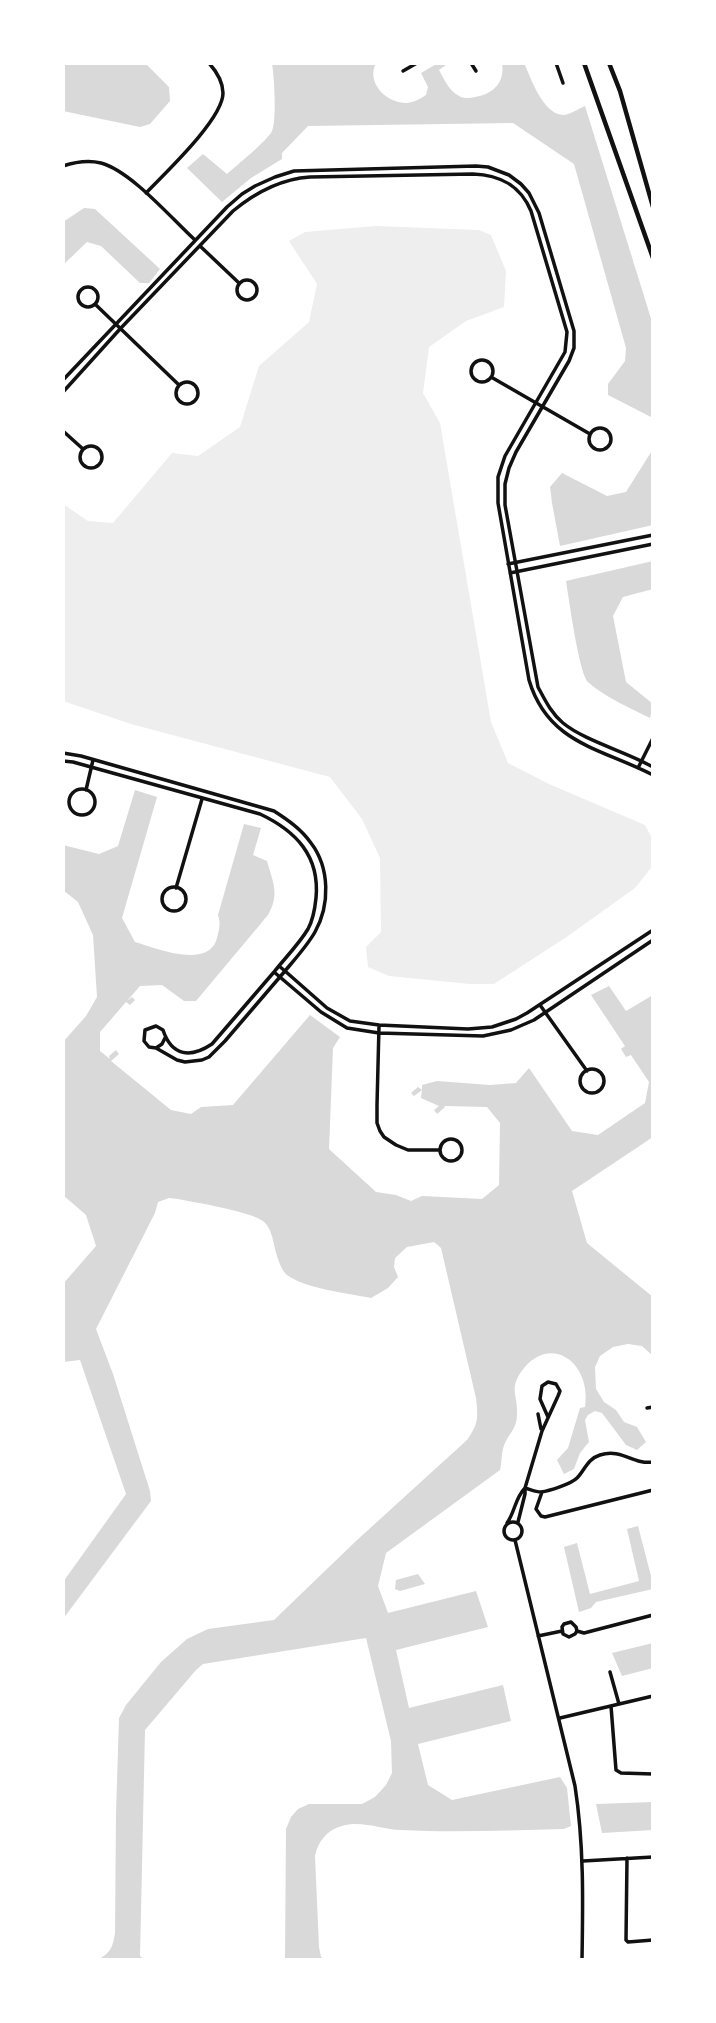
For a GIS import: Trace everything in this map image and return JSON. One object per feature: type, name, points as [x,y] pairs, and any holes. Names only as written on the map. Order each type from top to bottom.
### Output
[{"type":"main road","points":[[584,63],[653,258]]},
{"type":"main road","points":[[609,63],[653,207]]},
{"type":"street","points":[[146,193],[215,117],[223,94],[221,82],[209,63]]},
{"type":"street","points":[[403,71],[418,63]]},
{"type":"street","points":[[471,63],[475,71]]},
{"type":"street","points":[[556,63],[563,83]]},
{"type":"street","points":[[63,166],[75,162],[102,163],[116,170],[146,193],[239,283]]},
{"type":"street","points":[[457,166],[457,174]]},
{"type":"street","points":[[63,380],[234,201],[255,186],[294,171],[358,168],[488,167],[509,175],[521,184],[535,203],[575,340],[569,361],[516,452],[509,468],[505,495],[538,687],[546,703],[563,723],[653,767]]},
{"type":"street","points":[[358,168],[358,175]]},
{"type":"street","points":[[63,392],[120,328],[233,211],[259,192],[291,179],[358,175],[486,175],[496,177],[516,188],[528,203],[565,323],[567,342],[565,352],[505,456],[498,477],[508,564],[529,680],[538,705],[556,727],[573,739],[653,775]]},
{"type":"street","points":[[255,186],[259,192]]},
{"type":"street","points":[[540,240],[546,238]]},
{"type":"street","points":[[248,279],[253,281],[257,290],[253,298],[248,300],[239,297],[239,283],[248,279]]},
{"type":"street","points":[[154,283],[160,288]]},
{"type":"street","points":[[90,287],[95,290],[98,294],[96,305],[91,308],[80,305],[80,290],[90,287]]},
{"type":"street","points":[[96,305],[179,385]]},
{"type":"street","points":[[477,362],[488,362],[492,366],[491,377],[482,382],[476,380],[472,376],[473,366],[477,362]]},
{"type":"street","points":[[75,367],[81,372]]},
{"type":"street","points":[[491,377],[590,434]]},
{"type":"street","points":[[184,382],[195,386],[198,393],[192,403],[180,402],[176,397],[179,385],[184,382]]},
{"type":"street","points":[[604,429],[608,433],[610,443],[603,450],[598,450],[590,444],[590,434],[594,430],[604,429]]},
{"type":"street","points":[[63,431],[83,449]]},
{"type":"street","points":[[94,446],[99,449],[102,454],[98,465],[93,468],[83,464],[80,459],[83,449],[94,446]]},
{"type":"street","points":[[498,495],[505,495]]},
{"type":"street","points":[[508,564],[653,535]]},
{"type":"street","points":[[510,573],[653,544]]},
{"type":"street","points":[[638,768],[653,738]]},
{"type":"street","points":[[63,753],[274,811],[295,825],[311,843],[322,867],[326,904],[320,921],[310,939],[285,971],[209,1057],[185,1062],[177,1060],[149,1046],[144,1041],[145,1030],[156,1026],[163,1030],[165,1038],[174,1048],[185,1053],[203,1050],[212,1044],[309,928],[316,901],[314,869],[300,841],[260,814],[63,761]]},
{"type":"street","points":[[86,790],[93,760]]},
{"type":"street","points":[[86,790],[93,796],[94,806],[89,813],[79,815],[71,809],[70,799],[76,791],[86,790]]},
{"type":"street","points":[[176,888],[204,791]]},
{"type":"street","points":[[314,869],[322,867]]},
{"type":"street","points":[[176,888],[184,893],[185,900],[181,908],[171,910],[163,905],[162,898],[167,890],[176,888]]},
{"type":"street","points":[[279,966],[327,1008],[350,1021],[468,1029],[492,1027],[516,1019],[540,1005],[653,930]]},
{"type":"street","points":[[274,972],[321,1013],[347,1028],[379,1033],[483,1036],[522,1026],[653,940]]},
{"type":"street","points":[[592,971],[597,978]]},
{"type":"street","points":[[540,1005],[587,1071]]},
{"type":"street","points":[[321,1013],[327,1008]]},
{"type":"street","points":[[379,1025],[377,1123],[380,1131],[384,1137],[408,1150],[440,1150]]},
{"type":"street","points":[[156,1048],[165,1038]]},
{"type":"street","points":[[596,1070],[603,1077],[603,1087],[598,1091],[588,1092],[583,1088],[581,1079],[587,1071],[596,1070]]},
{"type":"street","points":[[449,1139],[458,1142],[462,1150],[458,1158],[450,1161],[444,1158],[440,1150],[442,1144],[449,1139]]},
{"type":"street","points":[[517,1522],[541,1431],[548,1417],[560,1391],[556,1384],[548,1382],[541,1386],[540,1395],[548,1417]]},
{"type":"street","points":[[647,1408],[653,1407]]},
{"type":"street","points":[[538,1414],[541,1431]]},
{"type":"street","points":[[525,1488],[542,1492],[574,1481],[586,1464],[602,1454],[618,1453],[643,1462],[653,1462]]},
{"type":"street","points":[[515,1540],[506,1536],[504,1530],[520,1492],[525,1488]]},
{"type":"street","points":[[542,1492],[536,1509],[545,1517],[653,1490]]},
{"type":"street","points":[[507,1524],[512,1521],[522,1527],[523,1532],[515,1540]]},
{"type":"street","points":[[515,1540],[575,1786],[583,1861],[582,1960]]},
{"type":"street","points":[[577,1631],[584,1633],[653,1615]]},
{"type":"street","points":[[562,1631],[564,1624],[571,1622],[577,1631]]},
{"type":"street","points":[[538,1636],[562,1631]]},
{"type":"street","points":[[562,1631],[569,1637],[577,1631]]},
{"type":"street","points":[[610,1672],[619,1704]]},
{"type":"street","points":[[559,1718],[653,1696]]},
{"type":"street","points":[[611,1706],[616,1770],[621,1773],[653,1774]]},
{"type":"street","points":[[583,1861],[653,1857]]},
{"type":"street","points":[[627,1858],[626,1940],[653,1940]]},
{"type":"shaded area","points":[[63,63],[145,63],[169,87],[170,101],[150,124],[140,127],[63,111]]},
{"type":"shaded area","points":[[272,63],[376,63],[374,77],[379,90],[391,99],[405,103],[414,102],[426,95],[428,87],[421,73],[438,63],[449,63],[439,70],[452,91],[467,98],[488,93],[497,86],[502,76],[502,63],[524,63],[539,95],[550,109],[564,115],[585,106],[653,325],[653,418],[608,395],[608,384],[625,361],[626,348],[574,164],[513,123],[308,126],[282,153],[282,159],[251,178],[222,202],[187,168],[203,154],[227,174],[269,135],[274,117]]},
{"type":"shaded area","points":[[84,208],[95,209],[160,269],[149,283],[140,283],[101,246],[87,242],[63,265],[63,222]]},
{"type":"shaded area","points":[[376,226],[479,230],[491,235],[506,271],[504,307],[466,321],[429,347],[423,393],[440,423],[491,722],[508,763],[549,784],[645,825],[653,840],[651,868],[635,888],[494,984],[389,976],[368,967],[366,947],[381,932],[380,858],[362,819],[330,777],[131,724],[63,701],[63,504],[88,521],[113,523],[172,453],[198,456],[240,427],[259,366],[309,322],[317,284],[289,241],[305,232]]},
{"type":"shaded area","points":[[653,449],[653,525],[560,546],[550,487],[562,473],[607,496],[626,492]]},
{"type":"shaded area","points":[[653,561],[653,589],[623,597],[613,616],[626,682],[653,704],[650,718],[609,697],[588,682],[578,651],[566,581]]},
{"type":"shaded area","points":[[135,790],[157,797],[122,918],[135,942],[180,954],[204,953],[212,948],[220,924],[218,915],[244,824],[261,828],[253,855],[267,861],[275,894],[268,915],[196,1001],[184,1001],[162,985],[140,986],[127,1001],[132,997],[135,1000],[130,1005],[126,1002],[100,1032],[100,1051],[110,1059],[109,1056],[116,1050],[119,1054],[111,1061],[171,1110],[191,1114],[201,1107],[233,1105],[310,1015],[340,1037],[333,1048],[329,1149],[376,1192],[411,1201],[422,1196],[482,1199],[499,1185],[500,1123],[487,1107],[444,1106],[437,1114],[434,1110],[439,1106],[421,1098],[422,1085],[437,1081],[490,1085],[516,1083],[529,1068],[572,1131],[598,1135],[645,1103],[649,1082],[631,1055],[626,1057],[621,1049],[625,1046],[591,995],[609,986],[626,1011],[653,995],[653,1137],[572,1191],[587,1243],[653,1297],[653,1356],[642,1346],[628,1344],[613,1347],[600,1356],[595,1367],[596,1389],[604,1402],[616,1410],[624,1422],[637,1427],[646,1442],[637,1450],[626,1445],[602,1413],[595,1411],[585,1420],[589,1442],[580,1453],[574,1469],[564,1474],[557,1460],[568,1448],[580,1408],[585,1407],[582,1377],[566,1358],[555,1354],[544,1354],[532,1360],[515,1383],[517,1418],[504,1446],[500,1470],[386,1553],[378,1586],[388,1613],[476,1591],[488,1627],[396,1650],[409,1708],[503,1685],[511,1721],[418,1744],[428,1785],[452,1800],[560,1777],[567,1788],[571,1826],[564,1829],[442,1831],[394,1830],[349,1824],[332,1830],[321,1841],[315,1856],[319,1947],[321,1957],[325,1960],[283,1960],[286,1829],[298,1809],[309,1804],[362,1804],[375,1797],[392,1773],[391,1741],[366,1638],[203,1664],[145,1730],[140,1956],[145,1960],[98,1960],[111,1949],[115,1933],[119,1718],[126,1705],[161,1662],[187,1639],[208,1629],[274,1620],[467,1440],[477,1420],[476,1398],[441,1248],[434,1242],[407,1247],[395,1258],[394,1267],[398,1277],[388,1288],[371,1298],[316,1287],[287,1275],[280,1264],[269,1228],[256,1217],[178,1199],[169,1198],[158,1202],[155,1213],[96,1329],[113,1374],[151,1501],[63,1619],[63,1582],[126,1494],[80,1360],[63,1362],[63,1284],[96,1246],[86,1215],[63,1195],[63,1042],[86,1016],[97,997],[93,935],[78,902],[63,890],[63,845],[99,854],[118,846]]},
{"type":"shaded area","points":[[418,1087],[422,1090],[414,1096],[411,1093]]},
{"type":"shaded area","points":[[638,1526],[653,1576],[653,1589],[596,1602],[591,1608],[579,1612],[564,1547],[577,1543],[590,1594],[639,1581],[627,1529]]},
{"type":"shaded area","points":[[418,1574],[425,1584],[400,1591],[395,1589],[396,1580]]},
{"type":"shaded area","points":[[653,1643],[653,1668],[622,1676],[612,1653]]},
{"type":"shaded area","points":[[653,1802],[653,1830],[602,1833],[596,1804]]}]
